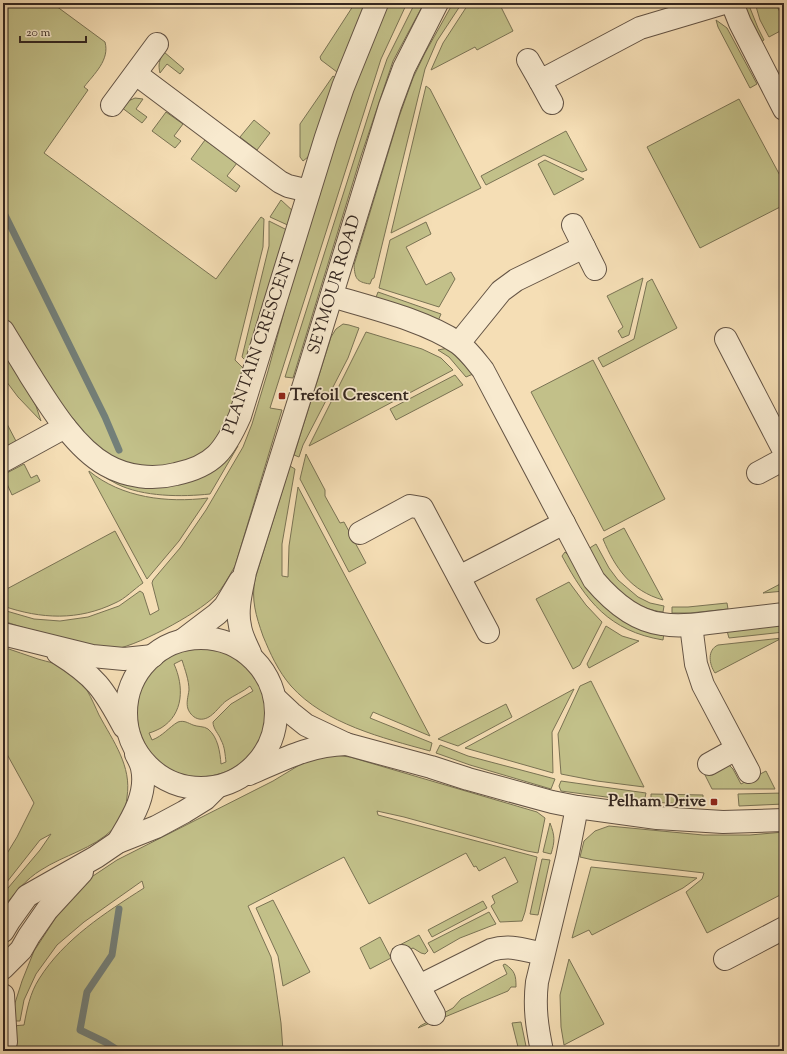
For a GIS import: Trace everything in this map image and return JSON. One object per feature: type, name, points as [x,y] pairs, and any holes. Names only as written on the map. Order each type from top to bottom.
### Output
[{"type":"street","name":"PLANTAIN CRESCENT","points":[[3,331],[47,402],[65,427],[92,455],[105,464],[118,471],[142,476],[167,476],[187,472],[203,466],[214,458],[225,446],[240,416],[250,379],[294,245],[309,191],[343,87],[377,3]]},
{"type":"street","name":"SEYMOUR ROAD","points":[[276,698],[266,676],[250,653],[241,633],[239,624],[240,601],[245,572],[390,106],[404,68],[437,3]]},
{"type":"street","points":[[540,81],[640,28],[724,3]]},
{"type":"street","points":[[732,3],[740,23],[784,109]]},
{"type":"street","points":[[112,105],[157,44]]},
{"type":"street","points":[[528,60],[552,103]]},
{"type":"street","points":[[136,74],[280,182],[288,186],[309,191]]},
{"type":"street","points":[[574,225],[595,268]]},
{"type":"street","points":[[459,344],[501,291],[516,280],[584,246]]},
{"type":"street","points":[[332,296],[424,326],[442,334],[459,344],[470,353],[483,370],[594,580],[606,594],[622,608],[640,617],[661,624],[691,625],[784,614]]},
{"type":"street","points":[[726,339],[784,451]]},
{"type":"street","points":[[3,461],[65,427]]},
{"type":"street","points":[[758,473],[784,459]]},
{"type":"street","points":[[360,533],[410,506],[422,508],[488,632]]},
{"type":"street","points":[[458,577],[564,523]]},
{"type":"street","name":"SEYMOUR ROAD","points":[[184,639],[217,614],[225,606],[245,572]]},
{"type":"street","points":[[691,625],[699,674],[703,685],[749,772]]},
{"type":"street","points":[[3,634],[92,656],[133,658],[153,656]]},
{"type":"street","points":[[250,653],[232,644],[213,638],[197,637],[184,639],[165,646],[153,656],[135,676],[126,697],[125,713],[132,745],[152,770],[161,777],[175,784],[202,788],[226,784],[298,753],[328,745],[346,744]]},
{"type":"street","points":[[44,645],[78,665],[99,684],[110,700],[142,769],[143,781],[139,801],[134,816],[118,842]]},
{"type":"street","points":[[276,698],[306,725],[346,744],[552,802],[657,818],[693,821],[723,822],[784,820]]},
{"type":"street","points":[[3,931],[27,896],[96,857],[118,842],[156,828],[205,799],[226,784],[245,774],[256,764],[266,750],[274,730],[276,718],[276,698]]},
{"type":"street","points":[[709,764],[736,749]]},
{"type":"street","points":[[542,1051],[537,1028],[535,1002],[537,982],[567,858],[577,807]]},
{"type":"street","points":[[3,968],[21,950],[47,910],[96,857]]},
{"type":"street","points":[[725,959],[784,928]]},
{"type":"street","points":[[419,986],[491,950],[500,947],[510,946],[543,954]]},
{"type":"street","points":[[402,956],[434,1014]]},
{"type":"street","points":[[3,995],[6,1042],[3,1048]]},
{"type":"shaded area","points":[[3,3],[52,3],[105,42],[106,49],[103,61],[84,87],[88,90],[44,153],[216,279],[261,217],[264,219],[263,247],[235,360],[245,370],[232,411],[214,446],[199,457],[155,469],[129,466],[109,457],[87,440],[65,412],[3,313]]},
{"type":"shaded area","points":[[355,3],[369,3],[337,72],[321,60],[320,57]]},
{"type":"shaded area","points":[[387,3],[407,3],[381,59],[270,408],[282,410],[235,566],[226,582],[215,596],[180,621],[133,644],[109,650],[92,649],[81,646],[3,621],[3,610],[34,619],[60,621],[88,617],[119,606],[140,591],[143,593],[150,615],[159,610],[152,583],[153,580],[180,548],[206,510],[243,447],[252,424],[268,371],[314,201],[350,92]]},
{"type":"shaded area","points":[[415,3],[424,3],[393,61],[361,156],[293,378],[285,377],[387,59]]},
{"type":"shaded area","points":[[453,3],[462,3],[437,41],[425,69],[374,278],[370,284],[362,282],[357,279],[354,265],[399,117],[413,78]]},
{"type":"shaded area","points":[[469,3],[499,3],[513,31],[477,50],[475,47],[431,70],[443,43]]},
{"type":"shaded area","points":[[741,3],[748,3],[764,40],[758,44]]},
{"type":"shaded area","points":[[755,3],[775,3],[784,19],[784,29],[769,37],[760,20]]},
{"type":"shaded area","points":[[716,20],[727,28],[757,84],[750,88],[718,27]]},
{"type":"shaded area","points":[[164,52],[184,69],[180,74],[167,64],[160,73],[159,62]]},
{"type":"shaded area","points":[[333,76],[336,78],[311,152],[303,161],[300,157],[300,124]]},
{"type":"shaded area","points":[[426,86],[430,89],[481,188],[391,233]]},
{"type":"shaded area","points":[[135,98],[143,99],[136,109],[147,117],[142,123],[121,107],[126,102]]},
{"type":"shaded area","points":[[739,99],[784,183],[784,205],[700,248],[647,147]]},
{"type":"shaded area","points":[[166,112],[183,124],[174,136],[181,141],[175,148],[152,131]]},
{"type":"shaded area","points":[[254,120],[270,133],[257,150],[240,137]]},
{"type":"shaded area","points":[[566,131],[587,170],[582,172],[544,155],[486,185],[481,176]]},
{"type":"shaded area","points":[[205,140],[237,163],[227,176],[240,186],[236,192],[191,159]]},
{"type":"shaded area","points":[[545,160],[584,179],[554,195],[538,164]]},
{"type":"shaded area","points":[[281,200],[294,212],[292,227],[270,217]]},
{"type":"shaded area","points":[[269,221],[291,232],[249,364],[242,357],[269,246]]},
{"type":"shaded area","points":[[426,222],[431,234],[406,247],[426,285],[451,272],[455,279],[439,307],[379,288],[390,240]]},
{"type":"shaded area","points":[[643,278],[629,335],[622,338],[618,331],[623,327],[607,296]]},
{"type":"shaded area","points":[[652,279],[677,328],[603,367],[598,358],[634,339],[647,282]]},
{"type":"shaded area","points":[[378,292],[441,314],[438,321],[375,300]]},
{"type":"shaded area","points":[[343,324],[359,328],[348,358],[303,445],[299,457],[294,455],[331,337],[336,329]]},
{"type":"shaded area","points":[[366,332],[422,349],[441,358],[453,370],[309,446]]},
{"type":"shaded area","points":[[448,348],[473,374],[466,377],[449,357],[438,350]]},
{"type":"shaded area","points":[[3,350],[36,406],[41,421],[18,397],[3,377]]},
{"type":"shaded area","points":[[593,360],[665,499],[604,531],[531,392]]},
{"type":"shaded area","points":[[455,375],[463,385],[396,420],[390,409]]},
{"type":"shaded area","points":[[6,422],[17,443],[3,449],[3,424]]},
{"type":"shaded area","points":[[235,445],[238,446],[210,494],[175,496],[150,494],[117,484],[84,462],[137,485]]},
{"type":"shaded area","points":[[306,454],[325,490],[325,496],[340,523],[344,522],[366,563],[349,572],[300,479]]},
{"type":"shaded area","points":[[24,464],[31,478],[37,475],[40,481],[12,495],[3,475]]},
{"type":"shaded area","points":[[290,466],[295,469],[282,544],[282,576],[288,577],[289,546],[298,487],[430,736],[373,712],[370,718],[432,743],[430,751],[374,735],[338,720],[320,710],[305,699],[291,686],[278,668],[263,636],[256,615],[254,587],[255,579]]},
{"type":"shaded area","points":[[89,472],[102,480],[130,493],[161,499],[177,500],[208,498],[179,541],[147,579]]},
{"type":"shaded area","points":[[624,528],[663,600],[642,591],[633,584],[613,560],[603,539]]},
{"type":"shaded area","points":[[115,531],[143,583],[122,599],[101,609],[87,613],[59,616],[31,614],[3,606],[3,591]]},
{"type":"shaded area","points":[[596,544],[609,568],[618,580],[638,597],[650,603],[664,606],[663,612],[654,611],[630,600],[610,582],[599,569],[588,549]]},
{"type":"shaded area","points":[[565,552],[593,595],[603,605],[664,633],[663,640],[644,636],[628,629],[601,612],[580,587],[571,572],[562,556]]},
{"type":"shaded area","points":[[569,582],[586,605],[602,622],[580,665],[573,669],[536,599]]},
{"type":"shaded area","points":[[784,582],[784,591],[763,593]]},
{"type":"shaded area","points":[[727,603],[728,609],[690,613],[672,613],[672,607]]},
{"type":"shaded area","points":[[784,625],[784,632],[729,638],[727,631]]},
{"type":"shaded area","points":[[606,626],[622,636],[639,641],[589,668],[587,664]]},
{"type":"shaded area","points":[[782,638],[715,673],[711,666],[710,658],[712,650],[718,645]]},
{"type":"shaded area","points":[[201,646],[217,648],[233,654],[254,672],[261,684],[265,697],[267,710],[266,724],[262,737],[255,749],[235,767],[217,775],[190,776],[172,770],[157,759],[146,745],[139,728],[137,710],[140,691],[155,665],[177,651]],"holes":[[[182,660],[189,686],[187,702],[188,709],[192,716],[199,719],[207,718],[226,701],[250,686],[253,691],[231,704],[213,722],[225,751],[226,762],[221,764],[216,740],[211,732],[205,727],[195,726],[180,721],[152,740],[149,733],[154,732],[169,722],[178,707],[180,690],[174,664]]]},
{"type":"shaded area","points":[[3,647],[62,666],[79,679],[87,690],[120,754],[127,775],[128,786],[125,810],[119,822],[113,829],[97,842],[50,865],[30,878],[11,897],[3,908],[3,894],[40,850],[51,834],[40,840],[3,887],[3,860],[17,837],[34,803],[3,747]]},
{"type":"shaded area","points":[[591,681],[644,787],[597,781],[561,774],[558,734],[580,686]]},
{"type":"shaded area","points":[[574,689],[552,732],[553,773],[465,748]]},
{"type":"shaded area","points":[[506,704],[512,717],[458,746],[438,739]]},
{"type":"shaded area","points":[[440,745],[468,756],[555,779],[551,789],[470,765],[436,753]]},
{"type":"shaded area","points":[[335,755],[350,757],[537,812],[545,818],[538,853],[377,811],[378,815],[537,857],[522,921],[500,922],[491,906],[495,903],[492,896],[518,882],[505,857],[479,871],[476,866],[474,867],[466,853],[369,904],[344,857],[248,906],[271,957],[281,1023],[283,1051],[16,1051],[14,1047],[12,1026],[24,1025],[33,990],[49,965],[60,951],[86,928],[144,888],[142,881],[84,922],[57,945],[36,974],[24,1000],[20,1021],[12,1021],[15,1003],[34,951],[70,896],[90,878],[117,860],[273,781],[311,758]]},
{"type":"shaded area","points":[[729,765],[733,769],[741,784],[766,771],[775,789],[712,789],[705,775],[723,766]]},
{"type":"shaded area","points":[[561,781],[646,793],[644,802],[561,791],[559,786]]},
{"type":"shaded area","points":[[784,793],[784,804],[739,806],[738,794]]},
{"type":"shaded area","points":[[651,794],[703,795],[703,805],[651,802]]},
{"type":"shaded area","points":[[550,823],[554,838],[551,854],[543,852]]},
{"type":"shaded area","points":[[609,826],[703,835],[750,835],[784,832],[784,893],[707,933],[686,892],[702,879],[704,873],[593,860],[580,857],[584,841],[595,831]]},
{"type":"shaded area","points":[[542,859],[550,860],[538,915],[530,914]]},
{"type":"shaded area","points":[[591,867],[697,878],[683,888],[592,935],[589,930],[572,938]]},
{"type":"shaded area","points":[[273,900],[310,972],[283,986],[278,956],[256,908]]},
{"type":"shaded area","points":[[483,901],[487,908],[432,937],[428,930]]},
{"type":"shaded area","points":[[489,912],[496,924],[460,938],[434,953],[428,943]]},
{"type":"shaded area","points":[[419,935],[428,951],[425,954],[413,948],[396,956],[392,949]]},
{"type":"shaded area","points":[[380,937],[391,958],[370,969],[360,948]]},
{"type":"shaded area","points":[[569,959],[604,1024],[564,1045],[561,1027],[560,995]]},
{"type":"shaded area","points":[[505,964],[514,974],[516,979],[516,987],[511,987],[508,991],[418,1028],[453,1008],[461,999],[507,974],[503,965]]},
{"type":"shaded area","points":[[521,1022],[527,1051],[519,1051],[512,1023]]},
{"type":"waterway","points":[[3,211],[105,417],[119,450]]},
{"type":"waterway","points":[[119,909],[112,955],[87,992],[80,1030],[105,1042],[119,1051]]},
{"type":"place","name":"Trefoil Crescent","points":[[282,396]]},
{"type":"place","name":"Pelham Drive","points":[[714,802]]}]
